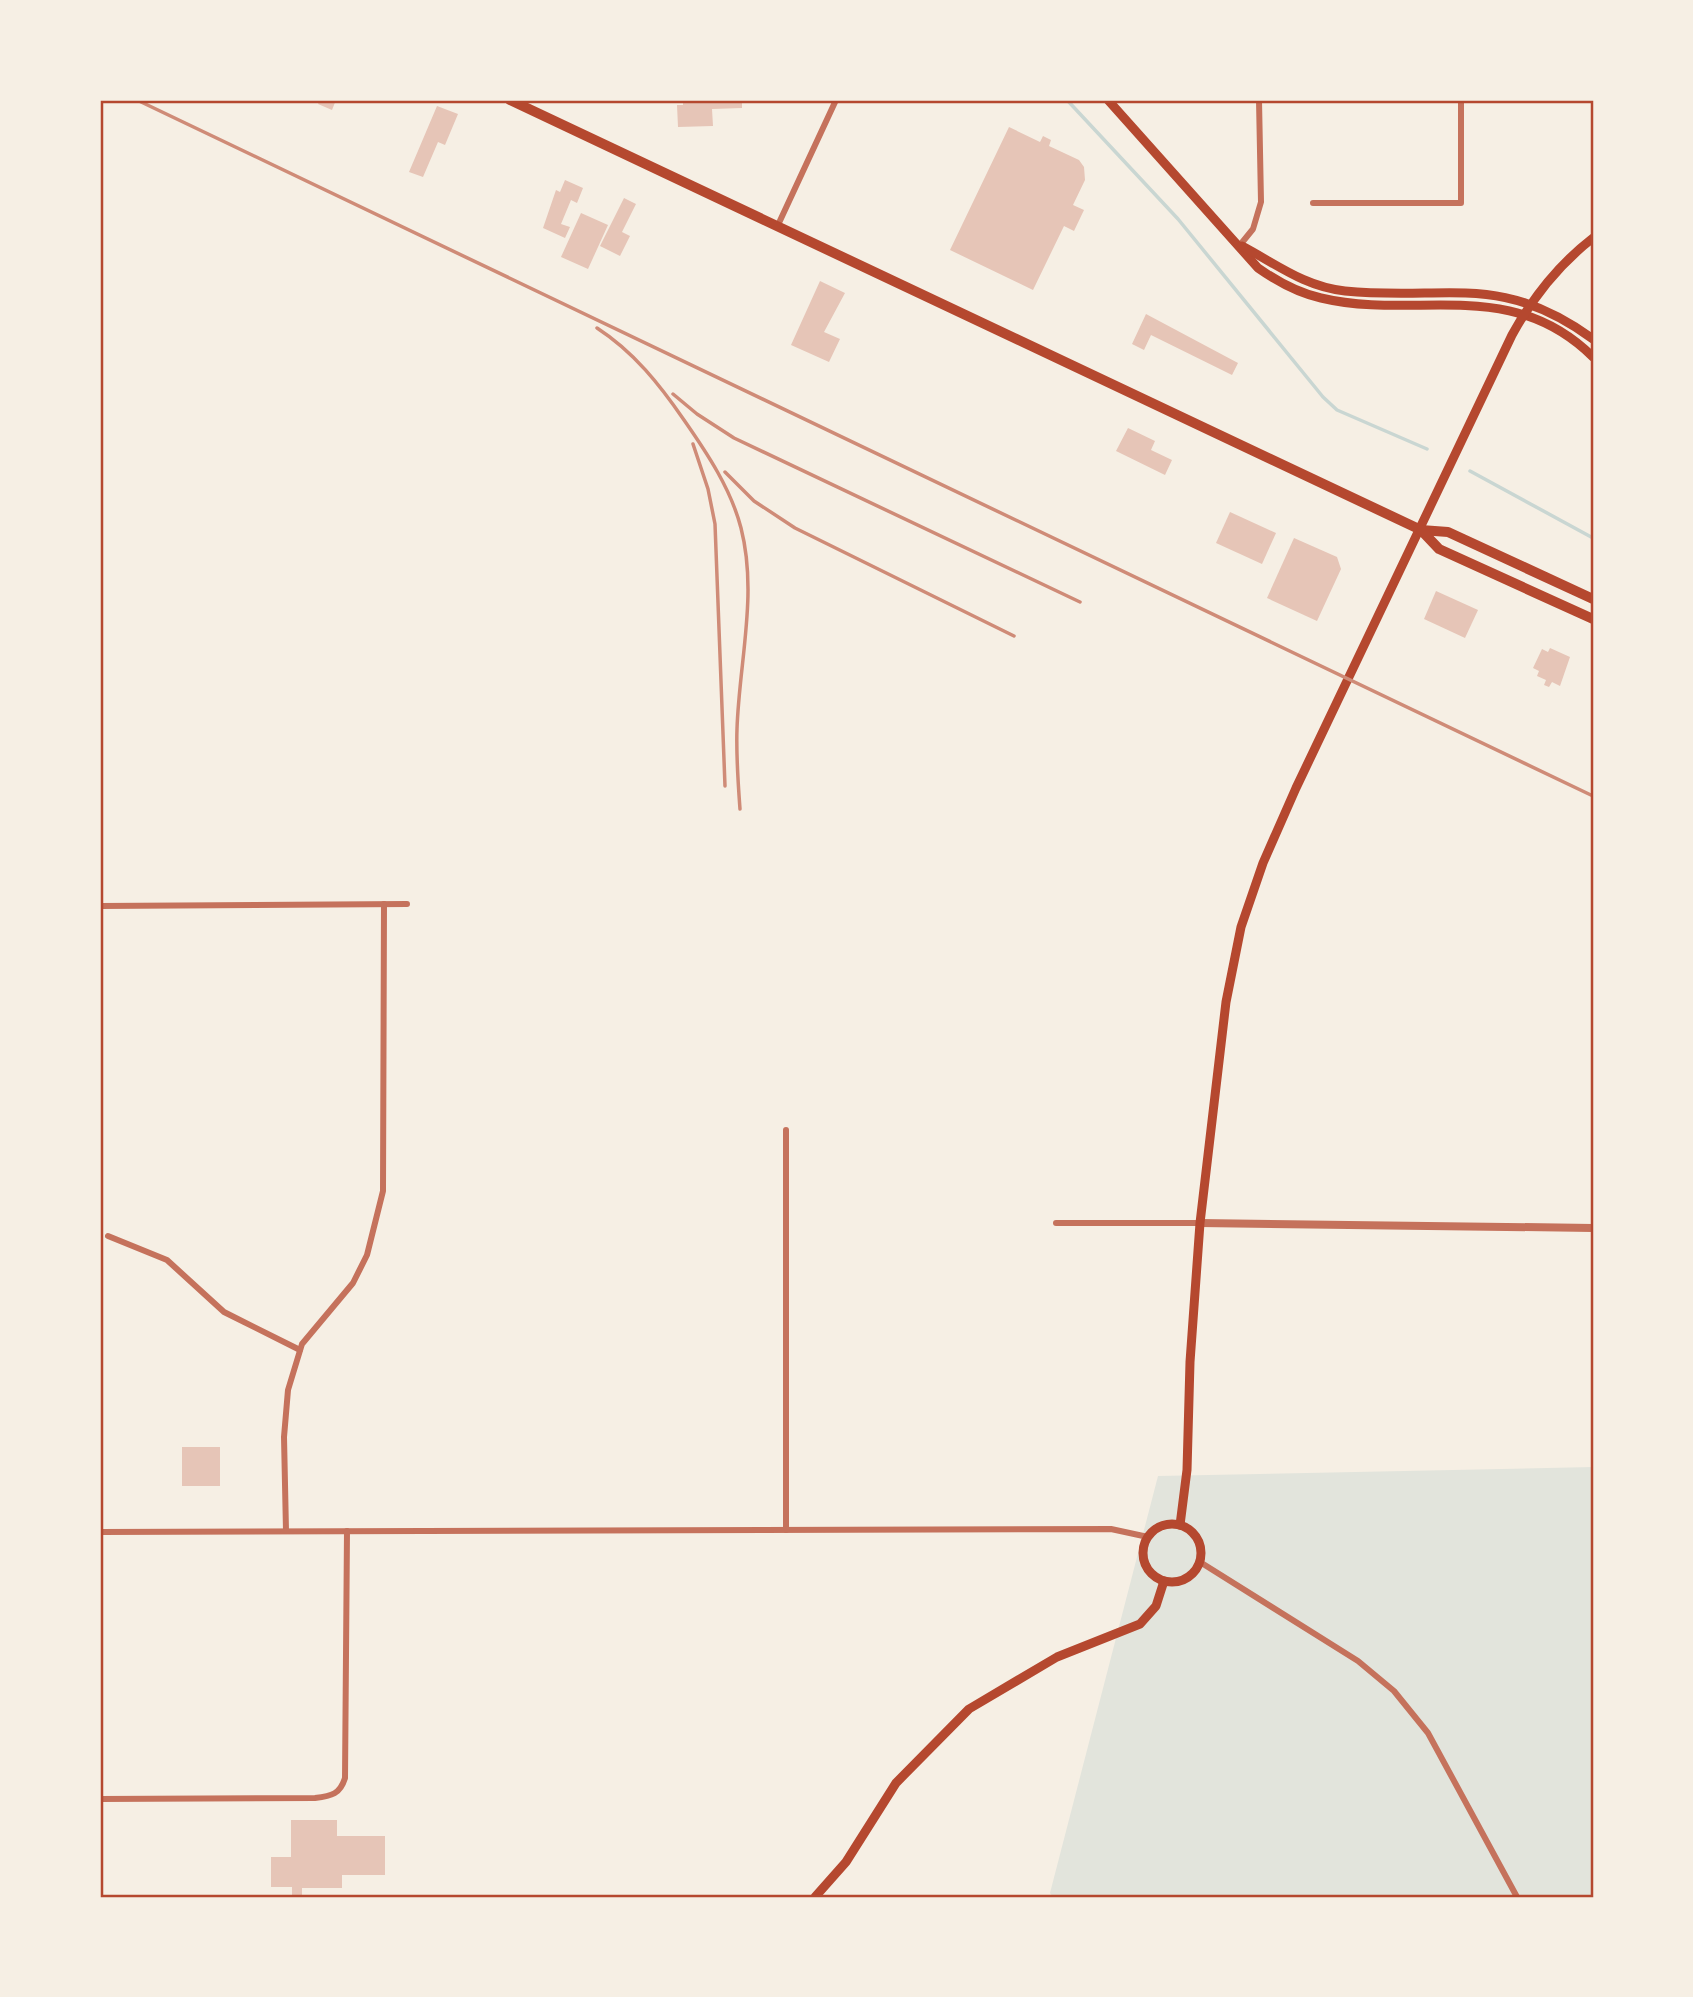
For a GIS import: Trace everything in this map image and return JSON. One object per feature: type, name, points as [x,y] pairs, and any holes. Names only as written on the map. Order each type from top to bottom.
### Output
[{"type":"highway","points":[[509,100],[1421,530],[1448,532],[1593,598]]},
{"type":"highway","points":[[1421,530],[1439,549],[1593,619]]},
{"type":"main road","points":[[1108,100],[1258,268],[1276,281],[1321,298],[1368,303],[1492,305],[1523,315],[1570,338],[1593,357]]},
{"type":"main road","points":[[1180,1525],[1188,1459],[1190,1362],[1200,1223],[1226,1002],[1241,927],[1263,863],[1296,788],[1523,315],[1555,271],[1593,238]]},
{"type":"main road","points":[[1240,245],[1282,270],[1323,286],[1345,291],[1473,292],[1503,295],[1530,303],[1558,316],[1593,339]]},
{"type":"main road","points":[[1180,1525],[1195,1536],[1201,1553],[1200,1562],[1196,1570],[1182,1581],[1164,1581],[1155,1577],[1144,1563],[1143,1554],[1148,1537],[1163,1526],[1180,1525]]},
{"type":"main road","points":[[815,1897],[846,1863],[897,1783],[969,1709],[1057,1657],[1140,1624],[1156,1606],[1164,1581]]},
{"type":"street","points":[[778,225],[836,100]]},
{"type":"street","points":[[1240,245],[1253,229],[1261,202],[1259,100]]},
{"type":"street","points":[[1313,203],[1461,203],[1461,100]]},
{"type":"street","points":[[286,1531],[285,1425],[288,1391],[300,1350],[323,1317],[353,1283],[367,1255],[377,1226],[383,1191],[384,904]]},
{"type":"street","points":[[100,906],[407,904]]},
{"type":"street","points":[[786,1130],[786,1530]]},
{"type":"street","points":[[1056,1223],[1593,1228]]},
{"type":"street","points":[[108,1236],[145,1249],[167,1261],[224,1312],[300,1350]]},
{"type":"street","points":[[100,1532],[1111,1529],[1148,1537]]},
{"type":"street","points":[[100,1798],[315,1798],[337,1794],[345,1778],[347,1531]]},
{"type":"street","points":[[1200,1562],[1358,1661],[1394,1691],[1428,1733],[1517,1897]]},
{"type":"shaded area","points":[[1593,1467],[1593,1897],[1053,1897],[1050,1893],[1158,1476]]},
{"type":"building","points":[[320,100],[336,100],[332,110],[318,104]]},
{"type":"building","points":[[683,100],[742,100],[742,108],[712,109],[713,126],[678,127],[677,105],[683,105]]},
{"type":"building","points":[[437,106],[458,114],[445,145],[438,142],[423,177],[409,172]]},
{"type":"building","points":[[1009,127],[1040,142],[1043,136],[1051,140],[1049,146],[1079,160],[1084,167],[1085,180],[1073,205],[1084,210],[1074,231],[1064,226],[1033,290],[950,250]]},
{"type":"building","points":[[565,180],[583,188],[577,203],[571,200],[561,224],[570,227],[565,238],[543,228],[556,190],[560,192]]},
{"type":"building","points":[[624,198],[636,204],[622,232],[630,236],[620,256],[600,246]]},
{"type":"building","points":[[581,213],[608,225],[588,269],[561,257]]},
{"type":"building","points":[[820,281],[845,293],[824,332],[840,339],[829,362],[791,345]]},
{"type":"building","points":[[1146,314],[1238,363],[1232,375],[1151,335],[1144,350],[1132,344]]},
{"type":"building","points":[[1128,428],[1155,441],[1151,450],[1172,460],[1165,475],[1116,451]]},
{"type":"building","points":[[1230,512],[1276,533],[1262,564],[1216,543]]},
{"type":"building","points":[[1294,538],[1337,557],[1341,569],[1317,621],[1267,598]]},
{"type":"building","points":[[1436,591],[1478,610],[1465,638],[1424,619]]},
{"type":"building","points":[[1550,648],[1570,657],[1560,686],[1552,682],[1549,687],[1544,685],[1546,680],[1537,676],[1539,671],[1533,668],[1542,649],[1548,652]]},
{"type":"building","points":[[182,1447],[220,1447],[220,1486],[182,1486]]},
{"type":"building","points":[[291,1820],[337,1820],[337,1836],[385,1836],[385,1875],[342,1875],[342,1888],[302,1888],[302,1896],[292,1896],[292,1887],[271,1887],[271,1857],[291,1857]]},
{"type":"waterway","points":[[1067,100],[1178,219],[1323,397],[1337,410],[1427,449]]},
{"type":"waterway","points":[[1470,471],[1593,538]]},
{"type":"railway","points":[[137,100],[1593,796]]},
{"type":"railway","points":[[597,328],[634,358],[675,407],[717,472],[737,514],[746,553],[748,578],[737,729],[740,809]]},
{"type":"railway","points":[[673,394],[697,414],[734,438],[1080,602]]},
{"type":"railway","points":[[693,444],[708,489],[715,524],[725,786]]},
{"type":"railway","points":[[725,472],[754,501],[795,528],[1014,636]]}]
